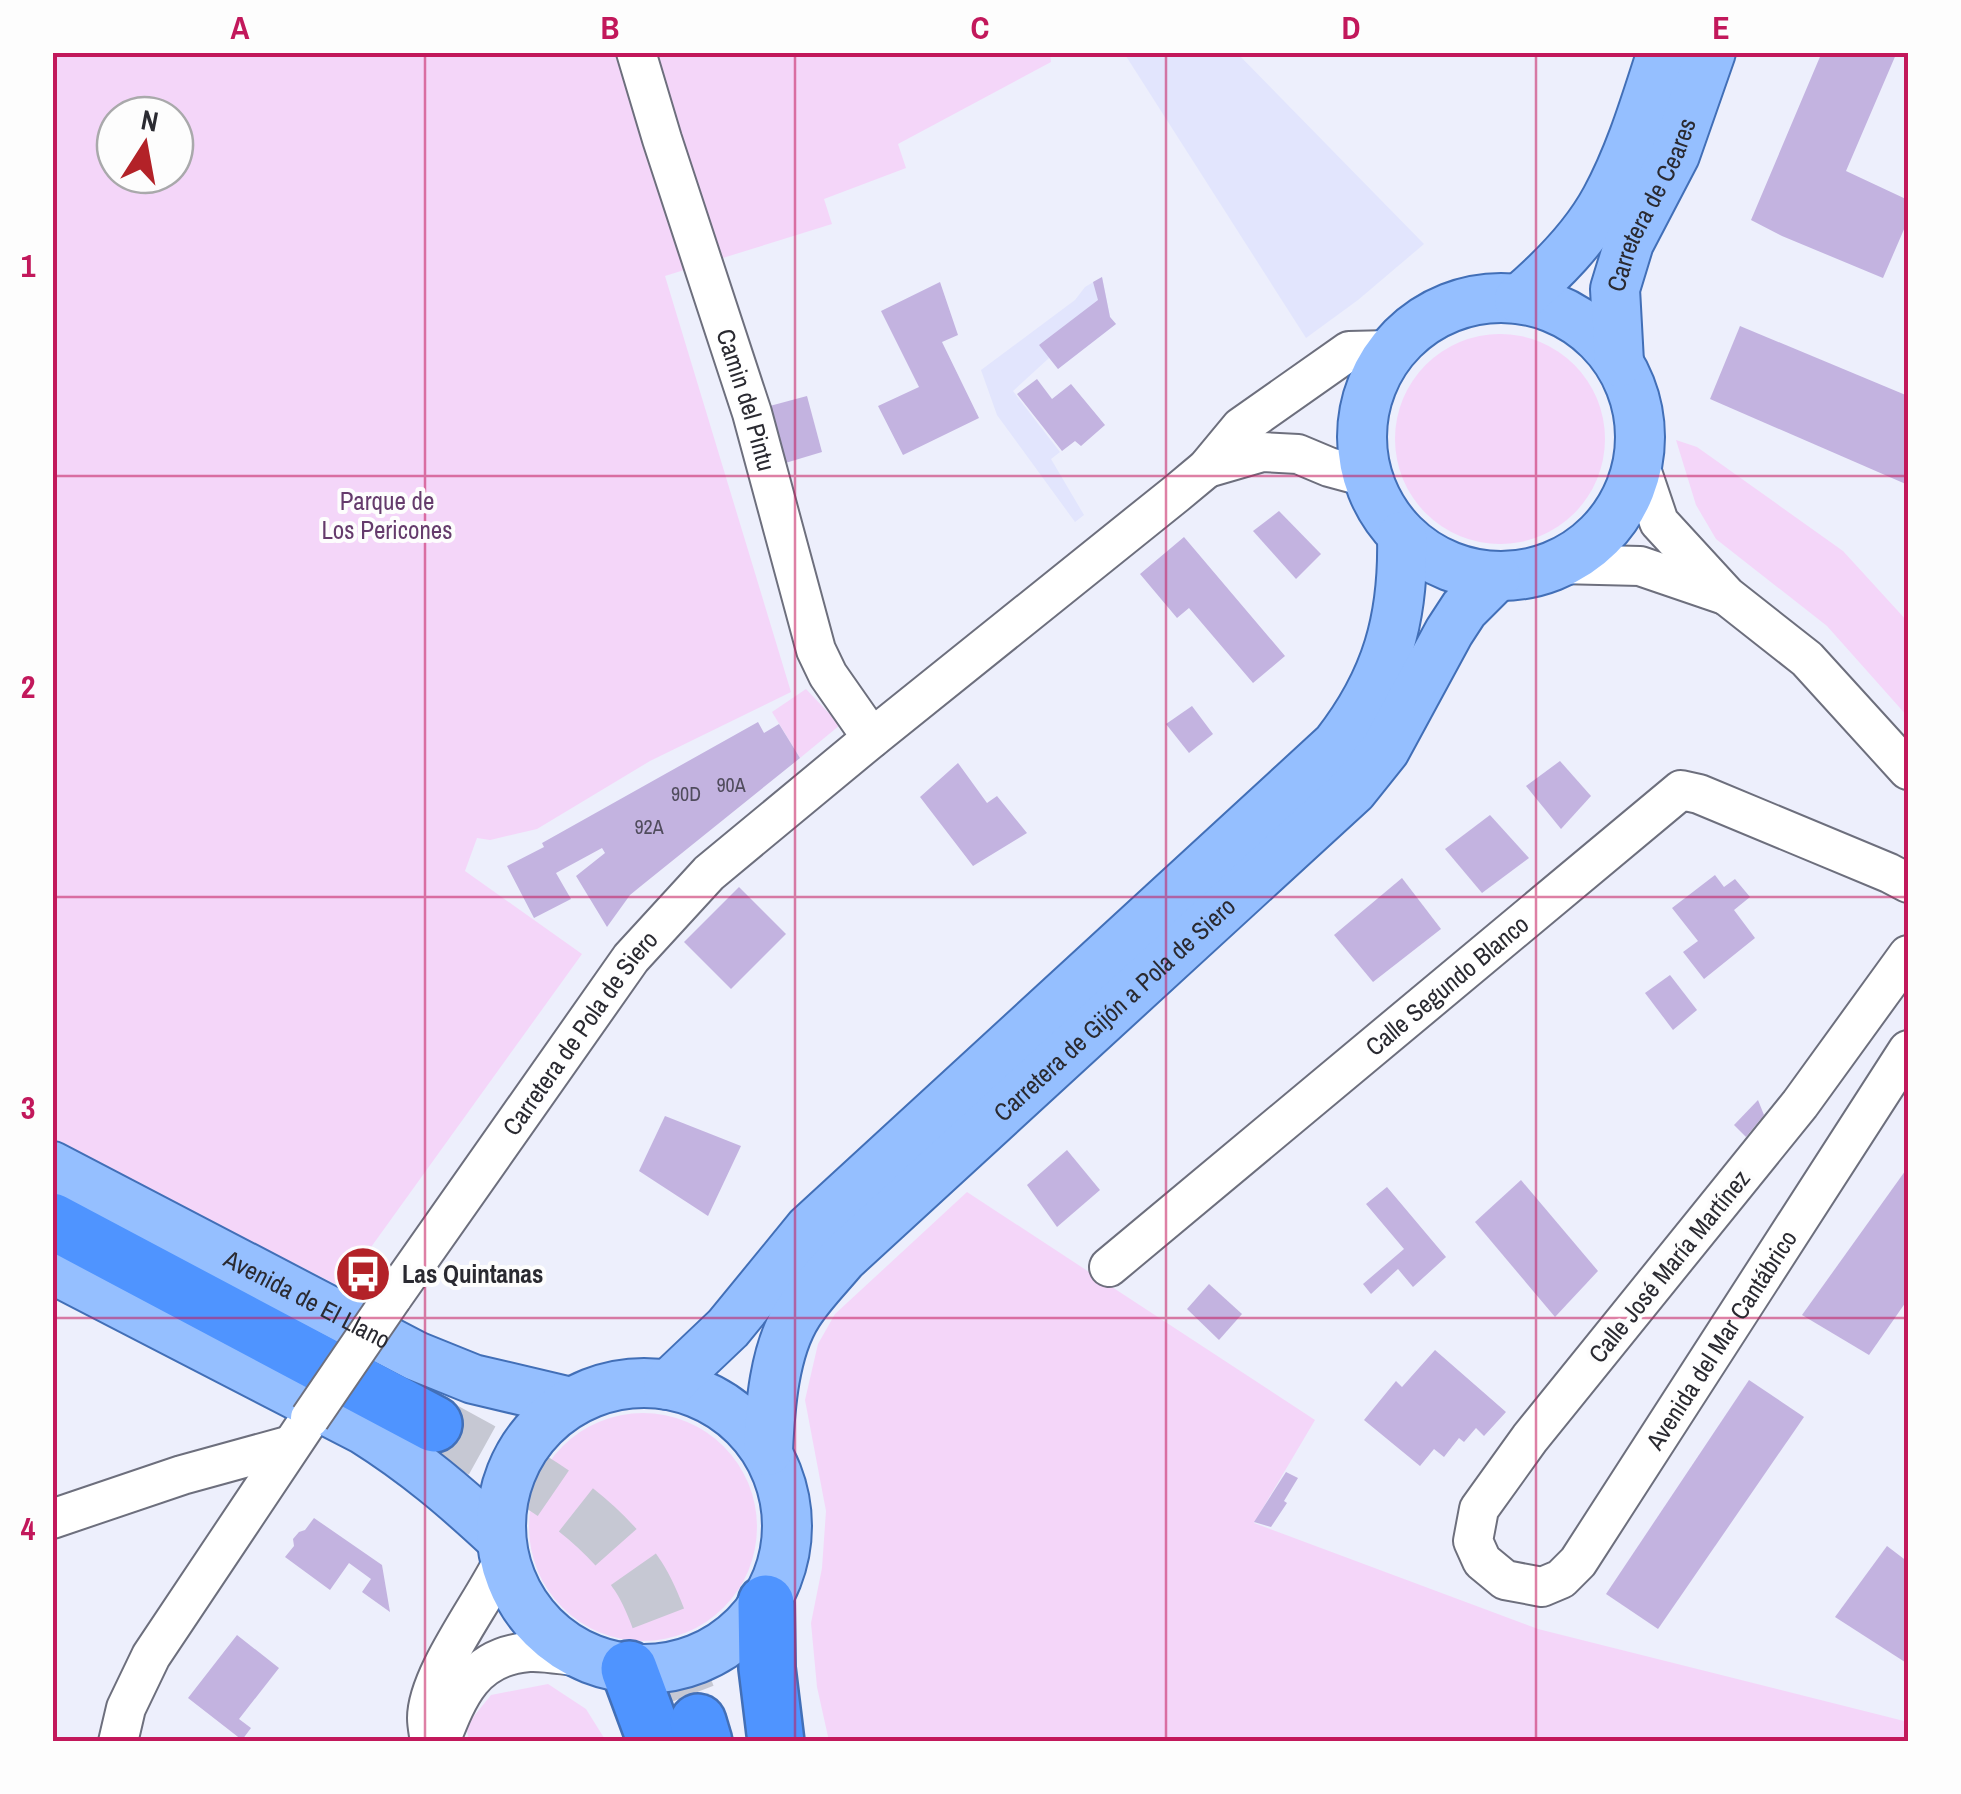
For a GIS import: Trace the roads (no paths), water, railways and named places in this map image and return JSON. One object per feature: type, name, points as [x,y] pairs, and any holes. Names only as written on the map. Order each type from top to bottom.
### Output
[{"type":"highway","points":[[52,1221],[434,1424]]},
{"type":"highway","points":[[766,1603],[767,1668],[776,1742]]},
{"type":"highway","points":[[607,1663],[686,1735]]},
{"type":"main road","name":"Carretera de Ceares","points":[[1519,298],[1579,240],[1606,199],[1634,134],[1662,52]]},
{"type":"main road","name":"Carretera de Ceares","points":[[1619,362],[1615,290],[1629,243],[1675,154],[1711,52]]},
{"type":"main road","points":[[1483,298],[1519,298],[1558,310],[1592,331],[1619,362],[1634,394],[1641,428],[1639,463],[1628,495],[1612,523],[1588,547],[1559,564],[1528,574],[1496,576],[1461,571],[1430,557],[1402,536],[1380,508],[1366,477],[1360,433],[1369,389],[1390,350],[1416,325],[1448,307],[1483,298]]},
{"type":"main road","name":"Carretera de Gijón a Pola de Siero","points":[[668,1385],[728,1328],[809,1229],[1336,745],[1358,716],[1390,644],[1403,576],[1402,536]]},
{"type":"main road","name":"Carretera de Gijón a Pola de Siero","points":[[768,1451],[770,1401],[780,1356],[796,1315],[831,1272],[1354,790],[1385,750],[1448,632],[1496,576]]},
{"type":"main road","name":"Avenida de El Llano","points":[[52,1166],[416,1356],[473,1378],[571,1402]]},
{"type":"main road","points":[[52,1269],[364,1430],[438,1481],[501,1550]]},
{"type":"main road","points":[[618,1385],[668,1385],[710,1398],[746,1424],[768,1451],[785,1496],[788,1532],[782,1569],[766,1603],[730,1642],[682,1666],[607,1663],[548,1634],[526,1611],[512,1588],[501,1550],[503,1498],[516,1460],[540,1427],[571,1402],[618,1385]]},
{"type":"street","name":"Camin del Pintu","points":[[636,52],[752,413],[816,650],[872,738]]},
{"type":"street","name":"Carretera de Pola de Siero","points":[[118,1742],[126,1708],[151,1656],[300,1432],[631,958],[709,872],[1207,468],[1241,427],[1349,351],[1390,350]]},
{"type":"street","name":"Carretera de Pola de Siero","points":[[1207,468],[1262,452],[1298,454],[1329,468],[1366,477]]},
{"type":"street","points":[[1639,463],[1659,522],[1727,596],[1806,659],[1908,770]]},
{"type":"street","points":[[1559,564],[1640,566],[1727,596]]},
{"type":"street","name":"Calle Segundo Blanco","points":[[1109,1267],[1680,790],[1698,794],[1908,883]]},
{"type":"street","name":"Calle José María Martínez","points":[[1506,1580],[1482,1561],[1473,1540],[1479,1510],[1530,1438],[1800,1104],[1908,956]]},
{"type":"street","name":"Avenida del Mar Cantábrico","points":[[1506,1580],[1542,1587],[1561,1579],[1578,1562],[1908,1050]]},
{"type":"street","points":[[52,1518],[300,1432]]},
{"type":"street","points":[[430,1742],[427,1714],[439,1675],[491,1587],[501,1550]]},
{"type":"street","points":[[440,1742],[454,1706],[472,1677],[496,1660],[529,1652],[607,1663]]},
{"type":"tunnel","points":[[434,1424],[544,1487],[617,1548],[649,1595],[698,1722]]},
{"type":"place","name":"Las Quintanas","points":[[363,1274]]},
{"type":"park label","name":"Parque de Los Pericones","points":[[387,516]]}]
